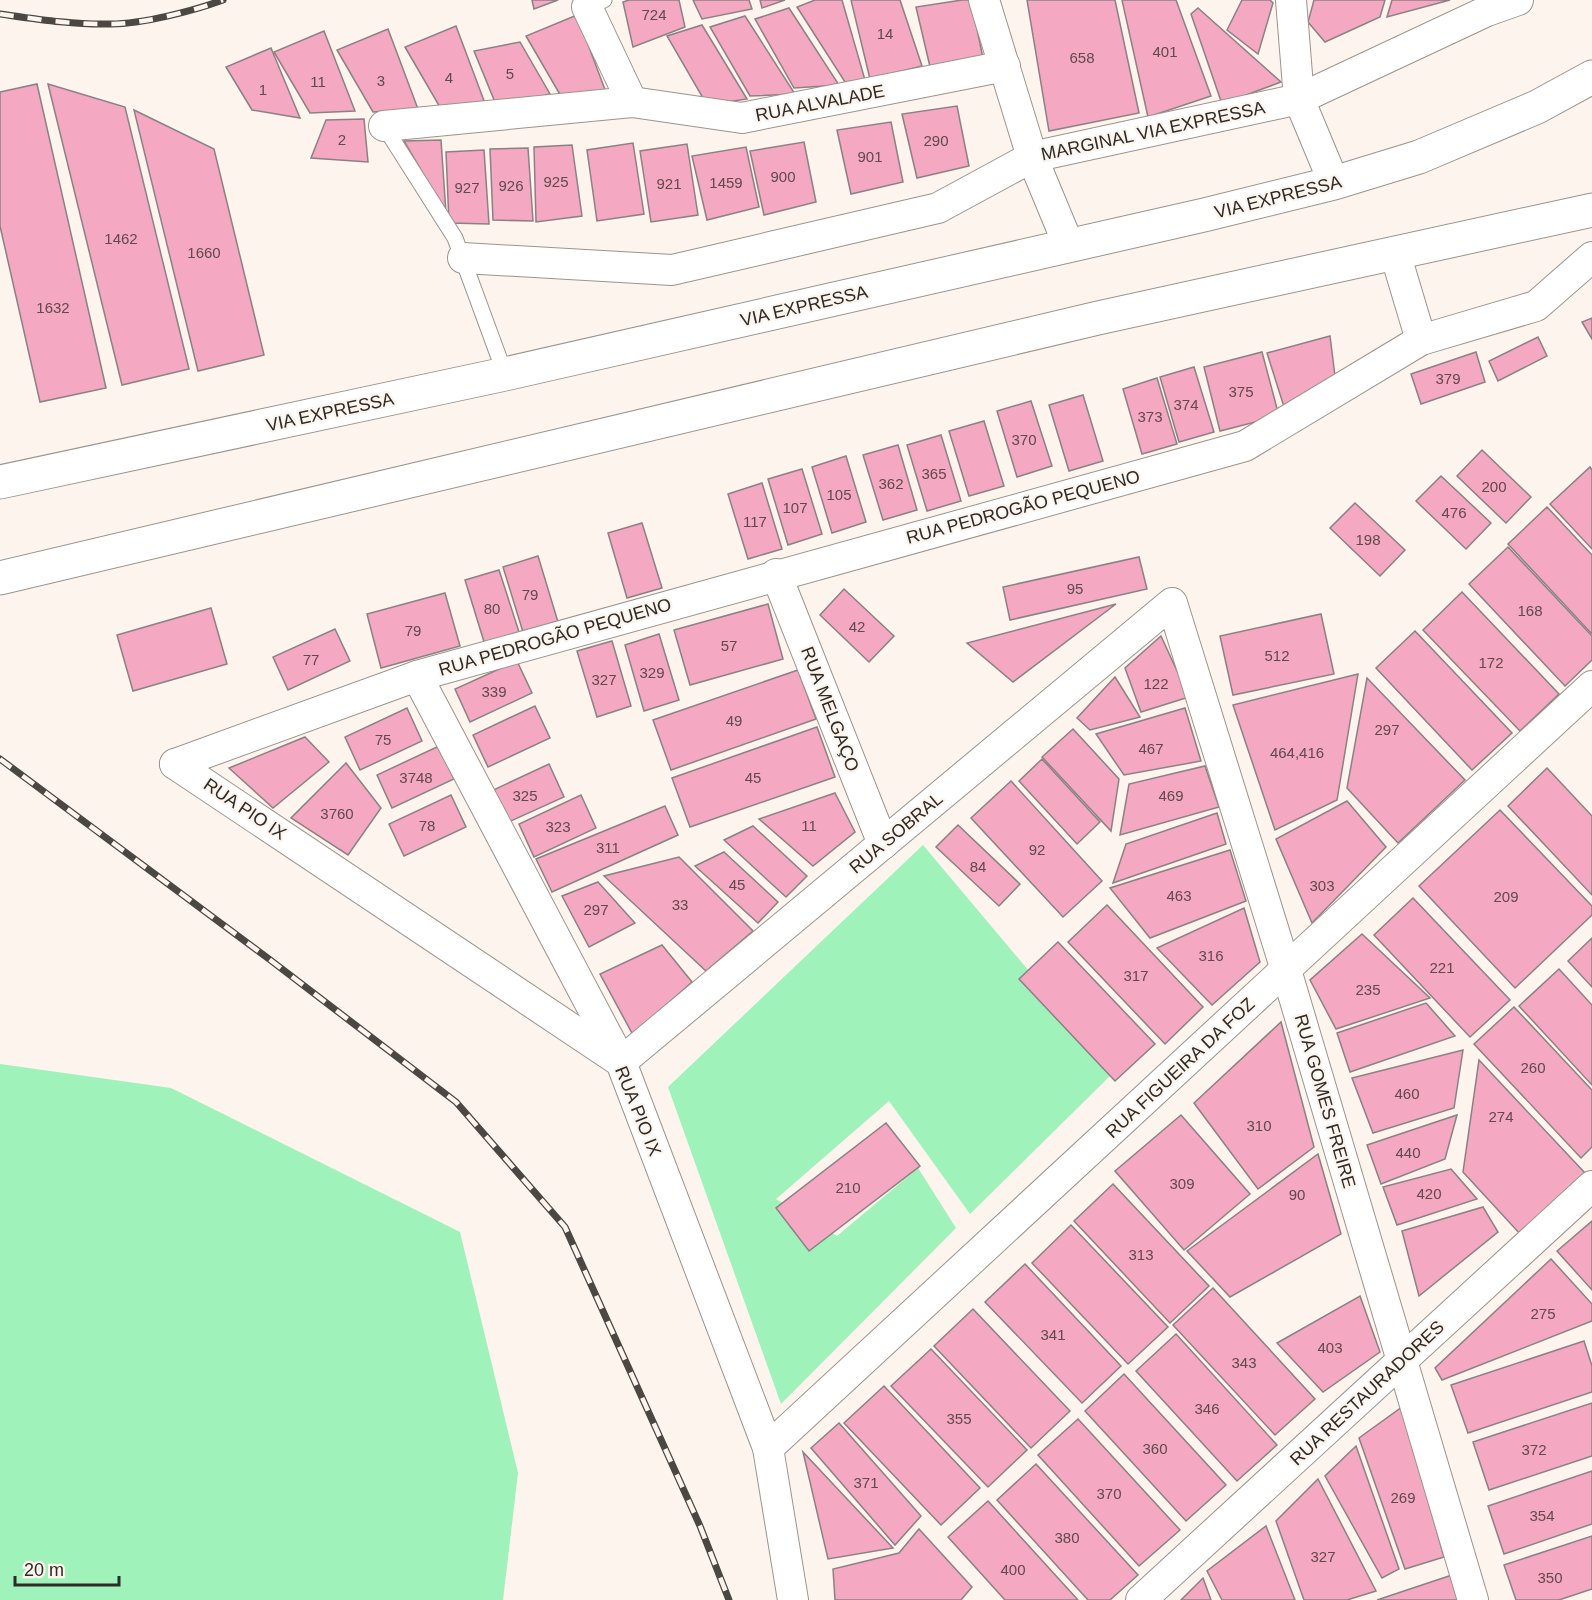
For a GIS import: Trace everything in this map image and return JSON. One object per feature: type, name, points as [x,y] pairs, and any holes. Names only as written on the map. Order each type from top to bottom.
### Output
[{"type":"highway","name":"VIA EXPRESSA","points":[[9,480],[505,374],[1069,246],[1334,183],[1419,157],[1537,107],[1592,77]]},
{"type":"highway","points":[[0,578],[1087,321],[1592,210]]},
{"type":"street","points":[[984,0],[1032,157],[1069,246]]},
{"type":"street","points":[[1291,0],[1299,99],[1334,183]]},
{"type":"street","name":"MARGINAL VIA EXPRESSA","points":[[463,258],[672,270],[938,208],[1032,157],[1299,99],[1487,11],[1518,0]]},
{"type":"street","points":[[596,4],[632,102]]},
{"type":"street","name":"RUA ALVALADE","points":[[384,126],[632,102],[742,118],[1005,66]]},
{"type":"street","points":[[1395,253],[1421,340]]},
{"type":"street","name":"RUA PEDROGÃO PEQUENO","points":[[175,764],[417,676],[777,574],[1245,446],[1421,340],[1536,306],[1592,257]]},
{"type":"street","name":"RUA MELGAÇO","points":[[777,574],[883,844]]},
{"type":"street","name":"RUA SOBRAL","points":[[621,1062],[1172,603]]},
{"type":"street","name":"RUA GOMES FREIRE","points":[[1172,603],[1286,970],[1473,1600]]},
{"type":"street","name":"RUA PEDROGÃO PEQUENO","points":[[417,676],[621,1062]]},
{"type":"street","name":"RUA FIGUEIRA DA FOZ","points":[[768,1448],[1592,686]]},
{"type":"street","name":"RUA PIO IX","points":[[175,764],[621,1062],[768,1448],[793,1600]]},
{"type":"street","name":"RUA RESTAURADORES","points":[[1142,1600],[1592,1186]]},
{"type":"lane","points":[[384,126],[455,237],[505,374]]},
{"type":"green space","points":[[923,845],[1114,1072],[970,1214],[889,1101],[776,1199],[837,1236],[918,1168],[956,1228],[781,1404],[668,1087]]},
{"type":"green space","points":[[0,1064],[171,1088],[460,1232],[518,1473],[503,1600],[0,1600]]},
{"type":"building","points":[[532,0],[558,0],[534,9]]},
{"type":"building","points":[[679,0],[685,27],[633,47],[623,2]]},
{"type":"building","points":[[693,0],[749,0],[752,9],[702,19]]},
{"type":"building","points":[[760,0],[785,0],[762,8]]},
{"type":"building","points":[[815,0],[842,0],[865,80],[845,82],[797,7]]},
{"type":"building","points":[[851,0],[900,0],[922,66],[870,79]]},
{"type":"building","points":[[971,0],[983,58],[931,71],[916,7]]},
{"type":"building","points":[[1027,0],[1115,0],[1139,113],[1049,131]]},
{"type":"building","points":[[1122,0],[1176,0],[1211,96],[1148,117]]},
{"type":"building","points":[[1242,0],[1270,0],[1273,3],[1258,54],[1227,30]]},
{"type":"building","points":[[1314,0],[1385,0],[1380,17],[1325,42],[1308,22]]},
{"type":"building","points":[[1392,0],[1450,0],[1387,17]]},
{"type":"building","points":[[789,8],[839,85],[794,88],[755,19]]},
{"type":"building","points":[[1198,8],[1281,82],[1222,104],[1191,14]]},
{"type":"building","points":[[577,15],[607,95],[562,98],[526,36]]},
{"type":"building","points":[[745,16],[795,94],[750,96],[710,27]]},
{"type":"building","points":[[702,25],[747,99],[707,105],[667,36]]},
{"type":"building","points":[[456,26],[486,106],[441,109],[405,47]]},
{"type":"building","points":[[388,29],[418,109],[373,112],[337,50]]},
{"type":"building","points":[[324,31],[355,111],[310,113],[274,52]]},
{"type":"building","points":[[520,42],[550,94],[497,107],[474,51]]},
{"type":"building","points":[[271,48],[300,118],[252,110],[226,67]]},
{"type":"building","points":[[37,84],[106,388],[40,402],[0,226],[0,92]]},
{"type":"building","points":[[48,84],[125,107],[189,369],[122,385]]},
{"type":"building","points":[[957,106],[969,166],[917,178],[902,114]]},
{"type":"building","points":[[134,110],[214,149],[264,355],[198,371]]},
{"type":"building","points":[[364,119],[368,162],[311,158],[326,120]]},
{"type":"building","points":[[891,122],[903,182],[851,194],[837,130]]},
{"type":"building","points":[[441,140],[446,213],[404,141]]},
{"type":"building","points":[[804,142],[816,202],[764,215],[750,151]]},
{"type":"building","points":[[633,143],[644,214],[597,221],[587,150]]},
{"type":"building","points":[[687,144],[698,215],[651,222],[640,151]]},
{"type":"building","points":[[572,145],[582,216],[536,222],[534,147]]},
{"type":"building","points":[[746,147],[759,207],[707,220],[692,156]]},
{"type":"building","points":[[528,148],[533,221],[493,220],[490,149]]},
{"type":"building","points":[[484,150],[489,224],[449,223],[446,152]]},
{"type":"building","points":[[1592,318],[1592,339],[1582,322]]},
{"type":"building","points":[[1330,336],[1336,384],[1285,410],[1267,353]]},
{"type":"building","points":[[1538,337],[1547,356],[1498,381],[1489,361]]},
{"type":"building","points":[[1262,352],[1279,416],[1220,431],[1204,367]]},
{"type":"building","points":[[1476,352],[1485,382],[1421,404],[1411,374]]},
{"type":"building","points":[[1194,367],[1214,432],[1179,442],[1160,377]]},
{"type":"building","points":[[1157,378],[1177,444],[1142,454],[1123,389]]},
{"type":"building","points":[[1083,395],[1103,461],[1069,471],[1049,405]]},
{"type":"building","points":[[1031,401],[1052,466],[1017,477],[997,411]]},
{"type":"building","points":[[984,421],[1004,486],[969,496],[949,431]]},
{"type":"building","points":[[941,435],[961,501],[927,511],[907,445]]},
{"type":"building","points":[[898,445],[917,510],[883,520],[863,455]]},
{"type":"building","points":[[1482,450],[1531,497],[1506,523],[1457,476]]},
{"type":"building","points":[[846,456],[866,522],[832,533],[812,467]]},
{"type":"building","points":[[1590,467],[1592,470],[1592,549],[1550,504]]},
{"type":"building","points":[[802,469],[822,534],[788,545],[768,479]]},
{"type":"building","points":[[1441,476],[1491,523],[1466,549],[1416,501]]},
{"type":"building","points":[[762,483],[782,549],[748,559],[728,494]]},
{"type":"building","points":[[1355,503],[1405,550],[1380,576],[1330,528]]},
{"type":"building","points":[[1547,507],[1592,555],[1592,634],[1508,544]]},
{"type":"building","points":[[642,523],[662,588],[627,598],[608,533]]},
{"type":"building","points":[[1508,547],[1592,636],[1592,660],[1565,686],[1469,584]]},
{"type":"building","points":[[538,556],[558,622],[523,632],[503,567]]},
{"type":"building","points":[[1139,557],[1147,589],[1010,620],[1003,587]]},
{"type":"building","points":[[499,570],[520,635],[485,645],[465,580]]},
{"type":"building","points":[[844,589],[894,636],[869,662],[820,615]]},
{"type":"building","points":[[1462,592],[1559,694],[1520,731],[1423,630]]},
{"type":"building","points":[[445,593],[460,646],[381,668],[367,614]]},
{"type":"building","points":[[768,604],[783,659],[690,685],[674,630]]},
{"type":"building","points":[[1116,604],[1013,682],[967,643]]},
{"type":"building","points":[[211,608],[227,664],[133,691],[117,635]]},
{"type":"building","points":[[1321,614],[1334,674],[1233,695],[1220,636]]},
{"type":"building","points":[[335,629],[350,661],[288,690],[273,657]]},
{"type":"building","points":[[1415,631],[1512,733],[1472,770],[1376,668]]},
{"type":"building","points":[[659,634],[679,700],[644,711],[625,645]]},
{"type":"building","points":[[1161,636],[1189,697],[1141,712],[1125,668]]},
{"type":"building","points":[[612,641],[631,706],[597,717],[577,651]]},
{"type":"building","points":[[517,661],[532,693],[470,722],[455,689]]},
{"type":"building","points":[[798,670],[816,719],[671,770],[653,720]]},
{"type":"building","points":[[1358,674],[1337,800],[1275,830],[1233,705]]},
{"type":"building","points":[[1115,677],[1140,717],[1090,730],[1077,718]]},
{"type":"building","points":[[1367,678],[1465,780],[1398,843],[1347,788]]},
{"type":"building","points":[[535,706],[550,738],[488,767],[473,735]]},
{"type":"building","points":[[407,708],[422,741],[360,770],[345,737]]},
{"type":"building","points":[[1185,708],[1201,761],[1124,775],[1096,734]]},
{"type":"building","points":[[817,727],[835,777],[690,827],[672,778]]},
{"type":"building","points":[[1073,729],[1119,779],[1111,831],[1042,757]]},
{"type":"building","points":[[305,737],[329,762],[273,808],[229,768]]},
{"type":"building","points":[[439,746],[454,779],[392,808],[377,775]]},
{"type":"building","points":[[1042,759],[1100,822],[1077,844],[1019,781]]},
{"type":"building","points":[[346,763],[381,808],[348,855],[291,818]]},
{"type":"building","points":[[549,764],[564,797],[502,825],[487,793]]},
{"type":"building","points":[[1205,766],[1219,807],[1120,835],[1129,784]]},
{"type":"building","points":[[1547,768],[1592,816],[1592,895],[1508,806]]},
{"type":"building","points":[[1011,781],[1102,881],[1063,917],[971,818]]},
{"type":"building","points":[[835,793],[855,832],[813,866],[759,819]]},
{"type":"building","points":[[451,795],[466,827],[404,856],[389,824]]},
{"type":"building","points":[[581,795],[596,828],[534,857],[519,824]]},
{"type":"building","points":[[1347,801],[1386,847],[1312,923],[1276,839]]},
{"type":"building","points":[[665,806],[678,835],[552,892],[536,859]]},
{"type":"building","points":[[1500,810],[1592,906],[1592,915],[1515,988],[1419,886]]},
{"type":"building","points":[[1217,813],[1226,844],[1113,883],[1126,844]]},
{"type":"building","points":[[958,825],[1020,884],[999,906],[936,847]]},
{"type":"building","points":[[753,826],[807,876],[786,897],[724,840]]},
{"type":"building","points":[[1230,850],[1246,901],[1150,938],[1110,888]]},
{"type":"building","points":[[724,852],[778,902],[758,923],[695,866]]},
{"type":"building","points":[[679,857],[753,931],[706,971],[604,876]]},
{"type":"building","points":[[598,882],[635,923],[589,947],[562,896]]},
{"type":"building","points":[[1413,898],[1510,1000],[1470,1037],[1374,935]]},
{"type":"building","points":[[1107,905],[1203,1007],[1165,1044],[1068,942]]},
{"type":"building","points":[[1244,908],[1260,962],[1212,1005],[1157,948]]},
{"type":"building","points":[[1362,934],[1430,998],[1336,1029],[1310,980]]},
{"type":"building","points":[[1592,938],[1592,987],[1568,961]]},
{"type":"building","points":[[1058,942],[1155,1044],[1115,1081],[1019,979]]},
{"type":"building","points":[[662,945],[692,982],[633,1035],[600,974]]},
{"type":"building","points":[[1559,969],[1592,1005],[1592,1085],[1519,1006]]},
{"type":"building","points":[[1426,1003],[1455,1036],[1350,1072],[1337,1033]]},
{"type":"building","points":[[1514,1007],[1592,1090],[1592,1147],[1581,1158],[1474,1044]]},
{"type":"building","points":[[1281,1022],[1314,1147],[1258,1189],[1194,1103]]},
{"type":"building","points":[[1463,1050],[1454,1108],[1373,1133],[1352,1078]]},
{"type":"building","points":[[1479,1060],[1585,1173],[1521,1235],[1463,1172]]},
{"type":"building","points":[[1181,1115],[1250,1194],[1184,1250],[1115,1171]]},
{"type":"building","points":[[1457,1115],[1445,1159],[1381,1184],[1367,1145]]},
{"type":"building","points":[[886,1123],[920,1166],[809,1251],[776,1208]]},
{"type":"building","points":[[1318,1154],[1341,1234],[1230,1297],[1187,1251]]},
{"type":"building","points":[[1451,1169],[1477,1199],[1397,1225],[1383,1187]]},
{"type":"building","points":[[1113,1184],[1209,1286],[1170,1323],[1074,1221]]},
{"type":"building","points":[[1483,1207],[1498,1232],[1419,1296],[1402,1231]]},
{"type":"building","points":[[1592,1221],[1592,1290],[1557,1251]]},
{"type":"building","points":[[1071,1225],[1168,1327],[1128,1364],[1032,1263]]},
{"type":"building","points":[[1551,1259],[1592,1304],[1592,1321],[1442,1380],[1435,1368]]},
{"type":"building","points":[[1025,1264],[1121,1366],[1082,1403],[985,1302]]},
{"type":"building","points":[[1213,1288],[1315,1399],[1275,1435],[1173,1325]]},
{"type":"building","points":[[1360,1296],[1380,1352],[1323,1392],[1277,1343]]},
{"type":"building","points":[[973,1309],[1070,1411],[1031,1448],[934,1346]]},
{"type":"building","points":[[1176,1334],[1277,1445],[1237,1481],[1136,1371]]},
{"type":"building","points":[[1584,1341],[1592,1366],[1592,1392],[1468,1433],[1451,1385]]},
{"type":"building","points":[[931,1349],[1027,1450],[988,1487],[891,1386]]},
{"type":"building","points":[[1124,1374],[1226,1485],[1186,1521],[1085,1411]]},
{"type":"building","points":[[884,1386],[980,1488],[941,1525],[844,1423]]},
{"type":"building","points":[[1592,1403],[1592,1456],[1489,1490],[1473,1442]]},
{"type":"building","points":[[1402,1407],[1444,1557],[1405,1569],[1359,1438]]},
{"type":"building","points":[[1078,1419],[1180,1530],[1139,1566],[1038,1455]]},
{"type":"building","points":[[839,1423],[921,1516],[895,1545],[811,1448]]},
{"type":"building","points":[[1356,1446],[1399,1569],[1382,1578],[1325,1476]]},
{"type":"building","points":[[803,1452],[893,1548],[828,1559]]},
{"type":"building","points":[[1036,1464],[1138,1575],[1110,1600],[1088,1600],[997,1500]]},
{"type":"building","points":[[1592,1471],[1592,1524],[1504,1554],[1488,1506]]},
{"type":"building","points":[[1318,1479],[1376,1591],[1347,1600],[1304,1600],[1276,1521]]},
{"type":"building","points":[[988,1501],[1078,1600],[1005,1600],[948,1537]]},
{"type":"building","points":[[1266,1526],[1295,1600],[1222,1600],[1207,1571]]},
{"type":"building","points":[[919,1529],[972,1587],[961,1600],[835,1600],[833,1569],[899,1553]]},
{"type":"building","points":[[1592,1536],[1592,1589],[1559,1600],[1516,1600],[1504,1565]]},
{"type":"building","points":[[1452,1575],[1461,1600],[1377,1600]]},
{"type":"building","points":[[1203,1578],[1211,1600],[1181,1600]]},
{"type":"railway","points":[[0,14],[69,23],[123,23],[167,16],[223,0]]},
{"type":"railway","points":[[0,759],[269,959],[456,1102],[565,1227],[700,1526],[729,1600]]}]
